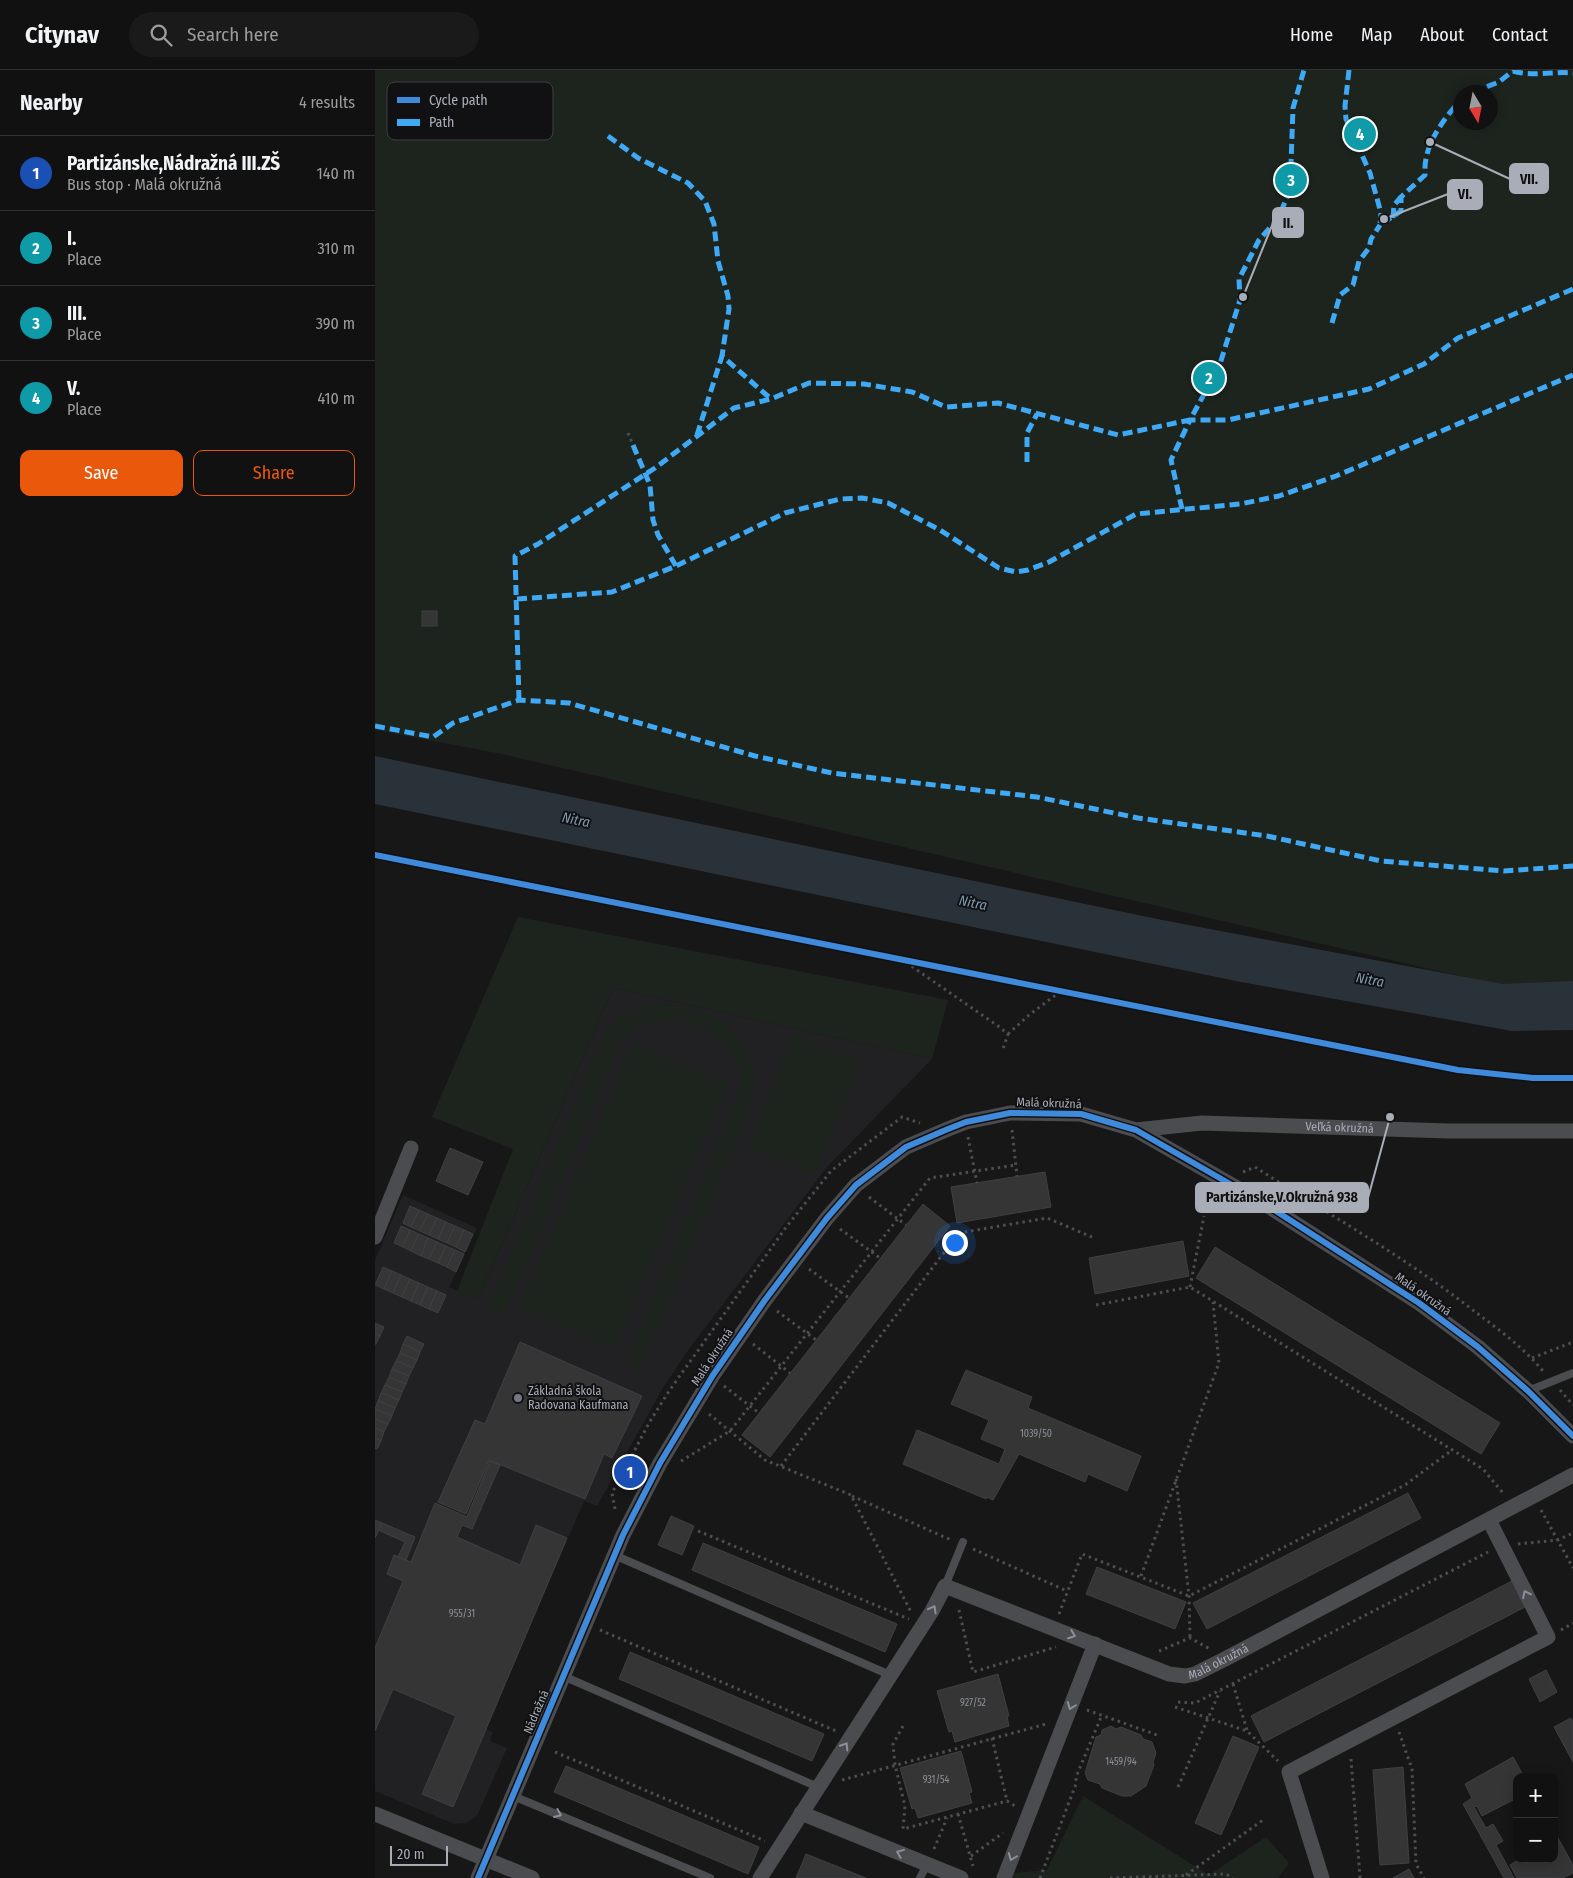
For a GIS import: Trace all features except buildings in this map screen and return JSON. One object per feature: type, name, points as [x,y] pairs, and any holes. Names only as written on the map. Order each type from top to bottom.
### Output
[{"type":"street","name":"Malá okružná","points":[[614,1555],[660,1463],[713,1375],[765,1300],[827,1218],[856,1185],[906,1146],[966,1122],[1010,1113],[1081,1114],[1136,1130],[1265,1204],[1419,1303],[1478,1347],[1528,1391],[1573,1436]]},
{"type":"street","name":"Veľká okružná","points":[[1136,1130],[1202,1123],[1449,1131],[1573,1131]]},
{"type":"street","points":[[375,1237],[411,1148]]},
{"type":"street","name":"Malá okružná","points":[[945,1586],[1169,1674],[1185,1676],[1195,1674],[1225,1659],[1573,1475]]},
{"type":"street","points":[[1322,1878],[1289,1772],[1548,1637],[1489,1520]]},
{"type":"street","name":"Nádražná","points":[[478,1878],[614,1555]]},
{"type":"street","points":[[760,1878],[932,1612],[945,1586]]},
{"type":"street","points":[[1004,1878],[1066,1718],[1089,1642]]},
{"type":"street","points":[[801,1813],[927,1864],[968,1874]]},
{"type":"street","points":[[375,1814],[532,1878]]},
{"type":"lane","points":[[1528,1391],[1573,1373]]},
{"type":"lane","points":[[945,1586],[963,1544]]},
{"type":"lane","points":[[614,1555],[890,1675]]},
{"type":"lane","points":[[563,1676],[818,1787]]},
{"type":"lane","points":[[513,1796],[710,1878]]},
{"type":"lane","points":[[920,1878],[927,1864]]},
{"type":"path","points":[[628,433],[633,445]]},
{"type":"path","points":[[892,958],[920,963]]},
{"type":"path","points":[[901,959],[1008,1034]]},
{"type":"path","points":[[1052,989],[1071,993]]},
{"type":"path","points":[[1003,1049],[1008,1034],[1029,1015],[1061,991]]},
{"type":"path","points":[[1012,1126],[1017,1176]]},
{"type":"path","points":[[968,1134],[977,1183]]},
{"type":"path","points":[[673,1466],[730,1431],[930,1178],[1016,1165]]},
{"type":"path","points":[[1237,1175],[1255,1167],[1452,1293],[1532,1358],[1573,1405]]},
{"type":"path","points":[[867,1195],[906,1225]]},
{"type":"path","points":[[1191,1287],[1203,1216]]},
{"type":"path","points":[[781,1466],[959,1234],[1047,1218],[1092,1237]]},
{"type":"path","points":[[841,1229],[880,1258]]},
{"type":"path","points":[[809,1269],[849,1298]]},
{"type":"path","points":[[1096,1305],[1191,1287],[1483,1469],[1514,1507]]},
{"type":"path","points":[[1141,1576],[1219,1363],[1213,1301]]},
{"type":"path","points":[[777,1311],[816,1340]]},
{"type":"path","points":[[1532,1358],[1573,1342]]},
{"type":"path","points":[[753,1344],[790,1373]]},
{"type":"path","points":[[724,1386],[759,1413]]},
{"type":"path","points":[[705,1412],[765,1460],[963,1544]]},
{"type":"path","points":[[1054,1628],[1082,1554],[1189,1596],[1405,1486],[1452,1450]]},
{"type":"path","points":[[1176,1478],[1189,1596],[1190,1638]]},
{"type":"path","points":[[698,1530],[915,1622],[851,1495]]},
{"type":"path","points":[[1534,1496],[1573,1568]]},
{"type":"path","points":[[1178,1702],[1195,1703],[1221,1691],[1502,1546],[1558,1540],[1573,1533]]},
{"type":"path","points":[[971,1548],[1067,1592]]},
{"type":"path","points":[[958,1603],[973,1672],[1089,1642]]},
{"type":"path","points":[[596,1629],[850,1737]]},
{"type":"path","points":[[1190,1638],[1225,1659]]},
{"type":"path","points":[[1137,1661],[1190,1638]]},
{"type":"path","points":[[1233,1684],[1247,1731]]},
{"type":"path","points":[[1177,1787],[1221,1691]]},
{"type":"path","points":[[1071,1704],[1157,1735]]},
{"type":"path","points":[[1175,1707],[1247,1731],[1289,1772]]},
{"type":"path","points":[[1040,1878],[1102,1715]]},
{"type":"path","points":[[1395,1717],[1412,1769],[1417,1864],[1424,1878]]},
{"type":"path","points":[[818,1787],[1066,1718]]},
{"type":"path","points":[[903,1726],[893,1744],[895,1765],[905,1806],[903,1829],[1007,1801],[1029,1814],[971,1856]]},
{"type":"path","points":[[992,1738],[1007,1801]]},
{"type":"path","points":[[1350,1740],[1359,1878]]},
{"type":"path","points":[[555,1752],[779,1847]]},
{"type":"path","points":[[958,1814],[971,1856],[968,1874]]},
{"type":"path","points":[[927,1864],[947,1817]]},
{"type":"path","points":[[1183,1877],[1263,1820]]},
{"type":"path","points":[[1110,1878],[1227,1874],[1233,1878]]},
{"type":"shaded area","points":[[375,70],[1573,70],[1573,983],[1520,990],[502,754],[375,730]]},
{"type":"shaded area","points":[[518,917],[948,1000],[932,1059],[613,988],[478,1299],[457,1291],[513,1149],[432,1117]]},
{"type":"shaded area","name":"Základná škola Radovana Kaufmana","points":[[613,988],[932,1059],[827,1167],[689,1349],[663,1388],[597,1506],[584,1501],[486,1729],[493,1732],[490,1741],[507,1748],[477,1816],[466,1823],[454,1824],[375,1791],[375,1260],[403,1195],[477,1228],[449,1287],[478,1299]]},
{"type":"shaded area","points":[[655,1004],[677,1006],[698,1011],[717,1019],[733,1031],[744,1046],[752,1064],[754,1085],[750,1108],[640,1369],[626,1363],[737,1099],[739,1090],[739,1069],[732,1054],[714,1036],[690,1024],[678,1021],[654,1021],[634,1029],[623,1036],[505,1313],[489,1306],[605,1032],[615,1021],[627,1013]]},
{"type":"shaded area","points":[[793,1034],[861,1062],[814,1175],[747,1148]]},
{"type":"shaded area","points":[[634,1043],[728,1084],[614,1349],[519,1308]]},
{"type":"shaded area","points":[[1083,1796],[1209,1875],[1266,1837],[1289,1863],[1278,1878],[1012,1878],[1014,1873],[1047,1870]]},
{"type":"water","name":"Nitra","points":[[375,756],[1157,919],[1502,984],[1573,981],[1573,1030],[1512,1031],[1241,982],[375,804]]},
{"type":"marked path","points":[[519,700],[515,556],[538,544],[655,468],[734,408],[771,399],[809,383],[864,384],[912,392],[946,407],[998,403],[1118,435],[1190,420],[1219,367],[1240,300],[1239,279],[1259,240],[1277,220],[1290,191],[1293,108],[1304,70]]},
{"type":"marked path","points":[[1349,70],[1345,106],[1346,119],[1370,173],[1381,213],[1380,225],[1401,211],[1401,197],[1425,175],[1427,154],[1435,134],[1453,109]]},
{"type":"marked path","points":[[1491,85],[1499,82],[1514,70]]},
{"type":"marked path","points":[[1513,71],[1528,74],[1573,73]]},
{"type":"marked path","points":[[608,136],[638,158],[688,183],[705,201],[714,224],[718,261],[728,296],[729,309],[722,356]]},
{"type":"marked path","points":[[1393,218],[1394,205],[1401,197]]},
{"type":"marked path","points":[[1332,323],[1340,295],[1353,285],[1359,261],[1369,248],[1371,239],[1380,225]]},
{"type":"marked path","points":[[1182,509],[1171,460],[1190,420],[1228,420],[1369,389],[1424,364],[1458,338],[1573,289]]},
{"type":"marked path","points":[[697,435],[722,356],[771,399]]},
{"type":"marked path","points":[[517,599],[612,592],[676,566],[785,513],[840,499],[862,498],[888,503],[940,530],[999,568],[1016,572],[1028,570],[1049,562],[1136,514],[1240,504],[1279,496],[1336,476],[1573,375]]},
{"type":"marked path","points":[[1027,462],[1027,433],[1037,414]]},
{"type":"marked path","points":[[633,445],[650,485],[653,520],[658,535],[676,566]]},
{"type":"marked path","points":[[375,726],[433,737],[453,723],[519,700],[569,703],[755,756],[832,773],[1037,797],[1138,818],[1267,836],[1381,861],[1504,871],[1573,866]]},
{"type":"cycle path","points":[[375,855],[1458,1070],[1533,1078],[1573,1078]]},
{"type":"cycle path","points":[[478,1878],[623,1535],[660,1463],[713,1375],[765,1300],[827,1218],[856,1185],[906,1147],[948,1129],[966,1122],[1010,1113],[1081,1114],[1136,1130],[1265,1204],[1419,1303],[1478,1347],[1528,1391],[1573,1436]]},
{"type":"place","name":"V.","points":[[1360,134]]},
{"type":"place","name":"VII.","points":[[1430,142]]},
{"type":"place","name":"III.","points":[[1291,180]]},
{"type":"place","name":"VI.","points":[[1384,219]]},
{"type":"place","name":"II.","points":[[1243,297]]},
{"type":"place","name":"I.","points":[[1209,378]]},
{"type":"place","name":"Partizánske,V.Okružná 938","points":[[1390,1117]]},
{"type":"place","name":"Základná škola Radovana Kaufmana","points":[[518,1398]]},
{"type":"place","name":"Partizánske,Nádražná III.ZŠ","points":[[630,1472]]}]
